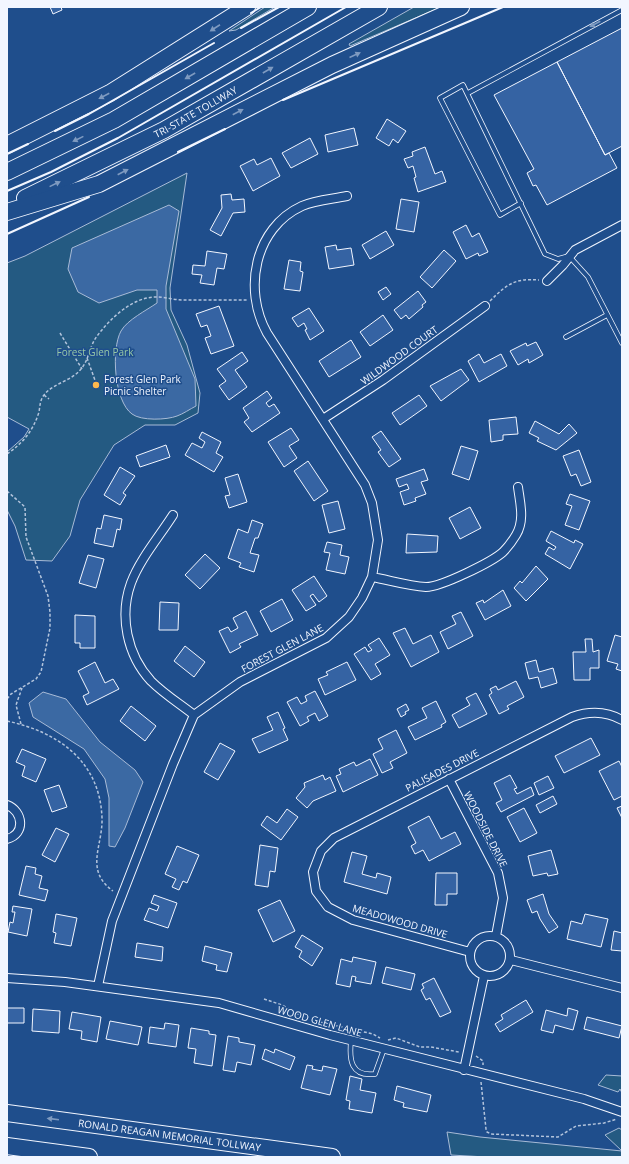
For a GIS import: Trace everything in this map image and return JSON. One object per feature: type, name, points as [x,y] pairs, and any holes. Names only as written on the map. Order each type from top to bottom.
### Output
[{"type":"highway","points":[[7,145],[110,93],[247,7]]},
{"type":"highway","points":[[7,172],[47,154],[120,117],[308,7]]},
{"type":"highway","name":"TRI-STATE TOLLWAY","points":[[7,207],[164,130],[379,7]]},
{"type":"highway","points":[[7,223],[99,184],[332,65],[461,7]]},
{"type":"highway","points":[[7,212],[99,184]]},
{"type":"highway","name":"RONALD REAGAN MEMORIAL TOLLWAY","points":[[7,1113],[332,1157]]},
{"type":"highway","points":[[7,1146],[89,1157]]},
{"type":"street","name":"FOREST GLEN LANE","points":[[194,715],[240,682],[314,645],[338,628],[358,605],[372,577],[378,540],[372,503],[365,485],[265,329],[257,309],[255,299],[255,275],[259,254],[278,224],[303,205],[347,196]]},
{"type":"street","points":[[547,281],[563,265],[568,256],[584,244],[622,225]]},
{"type":"street","name":"WILDWOOD COURT","points":[[323,419],[383,380],[485,306]]},
{"type":"street","points":[[372,577],[413,585],[432,586],[446,582],[503,552],[516,535],[522,519],[518,487]]},
{"type":"street","points":[[98,986],[109,933],[121,897],[194,715],[157,686],[143,671],[132,649],[126,628],[126,608],[131,584],[150,550],[173,515]]},
{"type":"street","name":"PALISADES DRIVE","points":[[315,885],[313,872],[321,851],[334,838],[572,717],[586,713],[613,714],[622,720]]},
{"type":"street","name":"WOODSIDE DRIVE","points":[[449,779],[498,873],[503,898],[496,936]]},
{"type":"street","points":[[7,805],[17,810],[21,820],[18,831],[7,839]]},
{"type":"street","name":"MEADOWOOD DRIVE","points":[[315,885],[316,892],[328,907],[353,920],[470,952]]},
{"type":"street","points":[[485,936],[496,936],[509,948],[511,960],[504,972],[498,976],[484,976],[471,964],[470,952],[480,938],[485,936]]},
{"type":"street","points":[[511,960],[622,988]]},
{"type":"street","points":[[464,1070],[484,976]]},
{"type":"street","name":"WOOD GLEN LANE","points":[[7,978],[98,986],[225,1004],[351,1041],[584,1099],[622,1112]]},
{"type":"lane","points":[[468,93],[622,10]]},
{"type":"lane","points":[[521,202],[500,215],[440,98],[464,85],[521,202],[545,254],[558,259],[568,256],[588,277],[622,343]]},
{"type":"lane","points":[[566,337],[607,315]]},
{"type":"lane","points":[[351,1041],[350,1058],[352,1066],[367,1075],[376,1074],[384,1049]]},
{"type":"path","points":[[485,306],[505,286],[514,282],[527,279],[547,281]]},
{"type":"path","points":[[7,454],[26,439],[33,428],[44,395],[52,388],[73,377],[82,369],[87,358],[89,348],[112,318],[127,307],[142,300],[156,297],[182,300],[255,299]]},
{"type":"path","points":[[60,333],[82,369]]},
{"type":"path","points":[[87,358],[96,383]]},
{"type":"path","points":[[44,395],[49,399]]},
{"type":"path","points":[[7,491],[25,507],[26,537],[48,596],[50,612],[50,628],[41,672],[36,678],[11,694],[7,699]]},
{"type":"path","points":[[21,724],[16,705],[22,687]]},
{"type":"path","points":[[7,721],[21,724],[66,745],[87,769],[94,783],[102,817],[96,862],[98,871],[110,889],[121,897]]},
{"type":"green space","points":[[265,7],[275,7],[236,30],[229,31]]},
{"type":"green space","points":[[414,7],[441,7],[350,46],[349,44]]},
{"type":"green space","name":"Forest Glen Park","points":[[187,173],[170,288],[171,310],[187,345],[200,393],[198,413],[175,425],[145,425],[114,445],[80,500],[70,536],[52,561],[26,560],[15,526],[7,510],[7,452],[24,437],[29,429],[7,417],[7,263],[25,256]]},
{"type":"green space","points":[[606,1075],[622,1076],[622,1093],[620,1089],[618,1092],[598,1085]]},
{"type":"green space","points":[[619,1128],[622,1130],[622,1151],[605,1135]]},
{"type":"green space","points":[[447,1132],[480,1137],[622,1151],[622,1157],[486,1157],[451,1155]]},
{"type":"shaded area","points":[[169,205],[179,211],[166,286],[166,309],[195,379],[196,406],[173,417],[148,419],[132,414],[126,407],[121,398],[118,387],[115,362],[118,339],[121,331],[132,319],[157,303],[157,290],[137,290],[99,303],[78,292],[68,269],[72,248]]},
{"type":"shaded area","points":[[43,692],[66,699],[100,742],[135,770],[143,782],[125,828],[115,847],[109,846],[109,798],[105,779],[84,749],[33,717],[29,703]]},
{"type":"building","points":[[50,7],[61,7],[62,10],[53,14]]},
{"type":"building","points":[[622,28],[622,146],[605,155],[557,62]]},
{"type":"building","points":[[557,62],[605,155],[609,153],[617,168],[547,205],[536,185],[533,186],[527,173],[534,169],[494,95]]},
{"type":"building","points":[[387,119],[406,131],[398,143],[393,139],[389,146],[376,138]]},
{"type":"building","points":[[354,128],[358,145],[328,152],[325,135]]},
{"type":"building","points":[[310,138],[318,154],[291,168],[282,153]]},
{"type":"building","points":[[425,147],[435,174],[442,171],[446,182],[418,192],[414,178],[416,177],[413,166],[408,168],[404,159],[413,156],[412,152]]},
{"type":"building","points":[[271,158],[280,176],[253,191],[240,166],[254,159],[257,165]]},
{"type":"building","points":[[231,194],[232,200],[244,199],[245,212],[233,213],[221,236],[210,230],[222,208],[221,195]]},
{"type":"building","points":[[401,199],[419,202],[414,232],[396,229]]},
{"type":"building","points":[[466,225],[472,237],[479,233],[488,252],[479,256],[478,253],[466,259],[453,232]]},
{"type":"building","points":[[386,231],[394,245],[370,259],[362,245]]},
{"type":"building","points":[[336,245],[337,250],[351,248],[354,265],[329,269],[325,247]]},
{"type":"building","points":[[444,250],[456,261],[432,288],[420,277]]},
{"type":"building","points":[[207,251],[227,254],[224,269],[217,268],[214,285],[200,283],[202,275],[192,274],[193,265],[205,266]]},
{"type":"building","points":[[289,260],[301,262],[300,271],[303,272],[300,291],[284,289]]},
{"type":"building","points":[[386,287],[391,294],[383,300],[378,292]]},
{"type":"building","points":[[418,291],[426,302],[422,305],[423,307],[409,319],[406,315],[401,319],[394,310]]},
{"type":"building","points":[[219,306],[234,346],[211,354],[205,338],[211,336],[207,325],[201,327],[196,314]]},
{"type":"building","points":[[309,308],[324,331],[310,340],[305,330],[307,329],[304,323],[298,327],[292,318]]},
{"type":"building","points":[[383,315],[393,330],[370,346],[360,332]]},
{"type":"building","points":[[351,340],[361,357],[329,377],[319,361]]},
{"type":"building","points":[[536,342],[543,355],[529,363],[528,359],[518,365],[510,351],[526,343],[527,346]]},
{"type":"building","points":[[242,352],[248,361],[235,370],[247,387],[229,400],[219,386],[226,381],[217,369]]},
{"type":"building","points":[[479,354],[484,363],[501,354],[507,366],[479,382],[468,361]]},
{"type":"building","points":[[461,369],[469,380],[441,401],[430,386]]},
{"type":"building","name":"Forest Glen Park Picnic Shelter","points":[[94,383],[97,383],[98,387],[95,388]]},
{"type":"building","points":[[267,391],[272,398],[266,403],[269,407],[274,404],[280,413],[252,432],[244,422],[249,418],[243,408]]},
{"type":"building","points":[[419,395],[427,406],[400,425],[392,413]]},
{"type":"building","points":[[516,417],[518,434],[503,435],[503,440],[491,442],[489,420]]},
{"type":"building","points":[[535,421],[559,434],[569,424],[577,433],[556,450],[537,441],[539,438],[529,433]]},
{"type":"building","points":[[291,428],[299,440],[289,446],[297,458],[284,467],[268,442]]},
{"type":"building","points":[[381,431],[401,459],[389,467],[378,452],[381,450],[372,437]]},
{"type":"building","points":[[202,432],[221,442],[216,453],[223,457],[214,472],[185,455],[192,443],[202,448],[205,442],[199,438]]},
{"type":"building","points":[[166,445],[170,457],[140,467],[136,456]]},
{"type":"building","points":[[461,446],[478,451],[469,480],[452,474]]},
{"type":"building","points":[[579,450],[591,482],[581,486],[576,474],[571,476],[563,456]]},
{"type":"building","points":[[308,461],[328,491],[314,501],[294,471]]},
{"type":"building","points":[[120,467],[135,476],[123,493],[126,495],[120,505],[104,495]]},
{"type":"building","points":[[424,469],[428,480],[421,482],[426,494],[415,498],[416,501],[404,505],[400,492],[409,489],[407,484],[399,487],[396,479]]},
{"type":"building","points":[[238,474],[247,502],[229,508],[225,496],[230,495],[225,478]]},
{"type":"building","points":[[570,494],[590,501],[579,530],[565,525],[572,506],[566,504]]},
{"type":"building","points":[[338,501],[345,529],[329,533],[322,505]]},
{"type":"building","points":[[470,507],[481,528],[460,539],[449,518]]},
{"type":"building","points":[[104,515],[122,519],[120,530],[117,529],[113,547],[94,543],[97,528],[101,529]]},
{"type":"building","points":[[252,520],[263,524],[258,538],[255,538],[250,553],[259,555],[254,572],[239,567],[241,563],[228,558],[238,529],[248,533]]},
{"type":"building","points":[[551,531],[574,543],[575,540],[583,544],[570,569],[545,554],[549,547],[554,550],[556,547],[546,541]]},
{"type":"building","points":[[407,534],[438,536],[437,552],[406,553]]},
{"type":"building","points":[[327,542],[342,545],[340,555],[349,557],[345,574],[326,570],[330,553],[324,552]]},
{"type":"building","points":[[205,554],[220,568],[200,589],[185,575]]},
{"type":"building","points":[[88,555],[104,559],[96,588],[79,583]]},
{"type":"building","points":[[536,566],[548,579],[526,601],[514,588],[520,581],[522,583]]},
{"type":"building","points":[[314,576],[327,596],[319,602],[313,594],[310,596],[316,605],[306,611],[292,590]]},
{"type":"building","points":[[503,590],[511,606],[485,620],[476,603],[483,600],[484,603]]},
{"type":"building","points":[[282,599],[293,620],[271,632],[260,611]]},
{"type":"building","points":[[160,602],[179,603],[178,630],[159,630]]},
{"type":"building","points":[[246,611],[258,635],[239,644],[241,647],[230,653],[219,631],[228,627],[231,632],[238,628],[233,618]]},
{"type":"building","points":[[461,612],[473,636],[448,649],[440,632],[456,624],[452,616]]},
{"type":"building","points":[[75,615],[95,616],[95,648],[80,648],[80,643],[75,643]]},
{"type":"building","points":[[405,628],[413,644],[431,635],[439,652],[411,667],[393,633]]},
{"type":"building","points":[[615,635],[622,637],[622,671],[616,669],[618,664],[607,661]]},
{"type":"building","points":[[379,638],[390,655],[375,664],[381,674],[371,680],[354,654],[365,647],[368,652],[372,650],[368,645]]},
{"type":"building","points":[[585,639],[592,639],[593,652],[599,650],[599,668],[590,668],[590,680],[574,680],[573,652],[586,652]]},
{"type":"building","points":[[185,646],[205,662],[194,677],[174,661]]},
{"type":"building","points":[[536,660],[539,672],[553,668],[557,683],[541,688],[538,677],[529,679],[525,663]]},
{"type":"building","points":[[95,662],[105,683],[113,679],[119,689],[87,705],[83,696],[89,693],[78,671]]},
{"type":"building","points":[[347,662],[356,680],[325,695],[318,679],[328,675],[326,672]]},
{"type":"building","points":[[516,681],[524,697],[507,706],[509,709],[499,714],[489,695],[492,693],[490,689],[496,686],[498,690]]},
{"type":"building","points":[[315,691],[328,716],[319,721],[315,713],[307,717],[309,721],[300,726],[287,702],[297,697],[301,704],[307,701],[305,696]]},
{"type":"building","points":[[476,693],[487,714],[459,728],[452,715],[470,705],[466,698]]},
{"type":"building","points":[[436,701],[446,722],[441,725],[442,727],[415,740],[408,727],[427,718],[422,708]]},
{"type":"building","points":[[406,704],[409,710],[401,717],[397,709]]},
{"type":"building","points":[[131,706],[156,726],[145,741],[120,721]]},
{"type":"building","points":[[278,712],[285,728],[283,729],[288,740],[259,753],[252,739],[273,730],[267,717]]},
{"type":"building","points":[[396,730],[407,753],[390,762],[393,768],[382,773],[373,754],[383,749],[378,739]]},
{"type":"building","points":[[591,738],[600,755],[564,773],[555,756]]},
{"type":"building","points":[[220,743],[235,751],[218,780],[204,772]]},
{"type":"building","points":[[22,749],[46,759],[36,782],[22,776],[25,766],[16,762]]},
{"type":"building","points":[[370,759],[378,775],[343,792],[336,776],[341,774],[339,769],[354,762],[356,766]]},
{"type":"building","points":[[619,761],[622,767],[622,796],[614,800],[599,771]]},
{"type":"building","points":[[323,775],[325,780],[330,777],[336,791],[313,801],[307,808],[296,798],[305,787],[304,783]]},
{"type":"building","points":[[510,775],[517,788],[514,789],[517,794],[531,787],[534,795],[501,812],[496,803],[502,800],[494,783]]},
{"type":"building","points":[[548,776],[554,788],[539,795],[534,783]]},
{"type":"building","points":[[59,785],[67,807],[52,812],[44,790]]},
{"type":"building","points":[[553,796],[557,804],[540,813],[536,805]]},
{"type":"building","points":[[622,806],[622,818],[617,808]]},
{"type":"building","points":[[524,808],[537,833],[520,842],[507,817]]},
{"type":"building","points":[[287,809],[298,817],[281,840],[261,825],[267,816],[277,823]]},
{"type":"building","points":[[429,816],[441,839],[455,832],[461,844],[429,861],[423,850],[415,854],[411,846],[416,843],[408,827]]},
{"type":"building","points":[[56,828],[69,834],[55,862],[42,855]]},
{"type":"building","points":[[260,845],[278,848],[275,872],[270,871],[268,887],[255,885]]},
{"type":"building","points":[[177,846],[199,855],[187,883],[183,881],[179,890],[172,887],[176,879],[165,874]]},
{"type":"building","points":[[551,850],[558,874],[548,876],[547,873],[533,876],[528,856]]},
{"type":"building","points":[[352,852],[367,856],[362,874],[376,878],[377,873],[391,877],[387,894],[344,882]]},
{"type":"building","points":[[26,866],[36,868],[35,874],[42,876],[39,888],[48,890],[45,901],[19,895]]},
{"type":"building","points":[[436,873],[457,873],[457,894],[447,894],[447,905],[435,905]]},
{"type":"building","points":[[543,894],[549,914],[558,927],[549,933],[537,911],[532,913],[527,900]]},
{"type":"building","points":[[154,895],[177,903],[168,928],[144,920],[149,908],[157,911],[159,906],[151,903]]},
{"type":"building","points":[[280,900],[295,931],[273,942],[258,910]]},
{"type":"building","points":[[13,906],[32,909],[27,936],[8,932],[10,922],[13,923],[15,912],[12,912]]},
{"type":"building","points":[[56,914],[77,918],[71,946],[54,943],[56,933],[53,932]]},
{"type":"building","points":[[585,914],[608,919],[601,947],[567,939],[571,921],[582,924]]},
{"type":"building","points":[[614,931],[622,933],[622,951],[611,950]]},
{"type":"building","points":[[302,935],[323,948],[312,966],[299,957],[302,951],[295,947]]},
{"type":"building","points":[[137,943],[163,947],[162,961],[135,957]]},
{"type":"building","points":[[205,946],[232,953],[227,972],[216,970],[217,965],[202,961]]},
{"type":"building","points":[[353,957],[376,962],[371,984],[355,981],[356,977],[352,976],[350,987],[336,984],[341,959],[352,962]]},
{"type":"building","points":[[386,967],[415,974],[411,990],[382,983]]},
{"type":"building","points":[[434,978],[451,1012],[440,1017],[430,998],[426,1000],[421,990],[424,988],[422,984]]},
{"type":"building","points":[[526,1000],[533,1012],[500,1032],[495,1024],[503,1019],[501,1015]]},
{"type":"building","points":[[7,1008],[24,1008],[24,1023],[7,1023]]},
{"type":"building","points":[[568,1008],[578,1011],[573,1030],[555,1025],[553,1033],[541,1030],[546,1010],[567,1016]]},
{"type":"building","points":[[33,1009],[60,1011],[59,1033],[32,1031]]},
{"type":"building","points":[[72,1012],[101,1017],[97,1042],[81,1039],[82,1031],[69,1029]]},
{"type":"building","points":[[587,1017],[622,1026],[619,1038],[584,1029]]},
{"type":"building","points":[[110,1021],[142,1027],[138,1045],[106,1039]]},
{"type":"building","points":[[165,1023],[179,1025],[176,1047],[148,1043],[150,1027],[164,1029]]},
{"type":"building","points":[[191,1028],[209,1031],[209,1034],[216,1035],[212,1066],[194,1063],[196,1049],[188,1048]]},
{"type":"building","points":[[228,1036],[239,1038],[239,1042],[255,1045],[251,1065],[237,1062],[235,1072],[223,1070]]},
{"type":"building","points":[[265,1049],[274,1053],[275,1049],[295,1057],[290,1070],[262,1059]]},
{"type":"building","points":[[307,1065],[313,1066],[312,1069],[322,1071],[323,1066],[337,1069],[330,1095],[301,1088]]},
{"type":"building","points":[[350,1076],[362,1079],[360,1090],[376,1093],[372,1113],[349,1109],[350,1101],[346,1100]]},
{"type":"building","points":[[397,1086],[431,1095],[427,1112],[403,1107],[404,1103],[394,1100]]},
{"type":"wall","points":[[251,13],[261,7]]},
{"type":"wall","points":[[241,28],[279,7]]},
{"type":"wall","points":[[7,191],[51,172],[118,138],[346,7]]},
{"type":"wall","points":[[283,100],[503,7]]},
{"type":"wall","points":[[55,131],[89,114],[214,43]]},
{"type":"wall","points":[[178,152],[225,129]]},
{"type":"wall","points":[[7,154],[28,144]]},
{"type":"wall","points":[[7,234],[89,197]]},
{"type":"place","name":"Forest Glen Park Picnic Shelter","points":[[96,385]]}]
